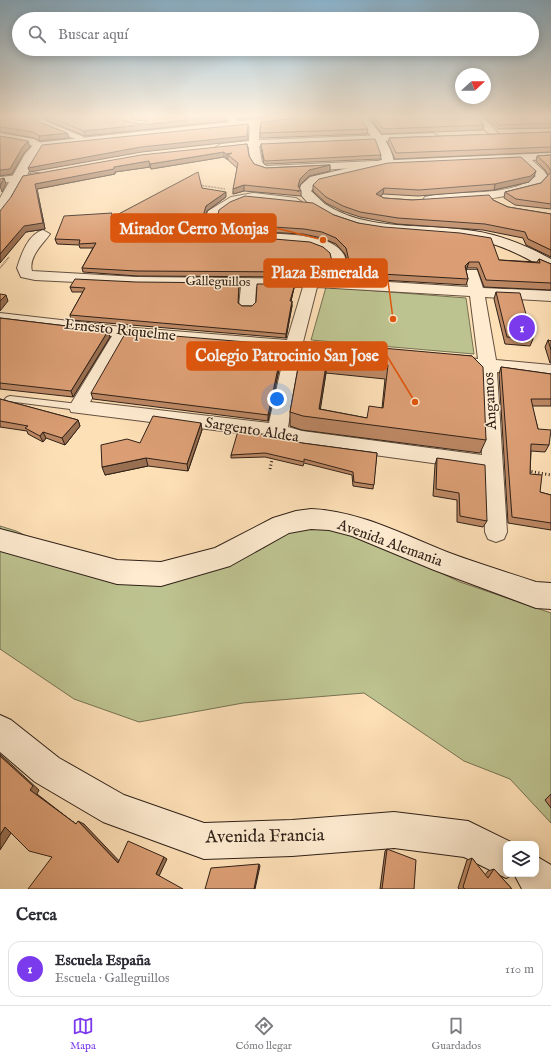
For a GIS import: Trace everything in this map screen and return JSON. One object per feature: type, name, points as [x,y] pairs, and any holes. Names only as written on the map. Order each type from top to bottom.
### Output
[{"type":"main road","points":[[0,207],[18,179],[29,158]]},
{"type":"main road","points":[[388,158],[388,162],[379,166],[314,180],[305,188],[305,192],[314,203],[334,214],[358,223],[473,234],[496,239],[551,265]]},
{"type":"main road","name":"Avenida Alemania","points":[[0,540],[117,572],[161,574],[221,558],[282,525],[296,521],[317,519],[355,526],[443,562],[536,595],[551,596]]},
{"type":"main road","name":"Avenida Francia","points":[[0,731],[47,770],[115,810],[204,841],[292,838],[394,830],[468,839],[503,857]]},
{"type":"main road","points":[[536,877],[550,889]]},
{"type":"street","points":[[257,158],[259,167],[482,158]]},
{"type":"street","points":[[418,201],[466,196],[497,199],[534,185],[542,177],[540,173],[524,158]]},
{"type":"street","points":[[0,180],[18,179],[46,174]]},
{"type":"street","points":[[314,203],[244,196],[226,203],[212,214],[209,228],[219,233],[231,235],[297,237],[330,249],[337,257],[340,266],[331,283]]},
{"type":"street","name":"Galleguillos","points":[[43,234],[29,251],[24,268],[26,274],[35,276],[137,281],[331,283],[551,296]]},
{"type":"street","name":"Angamos","points":[[472,273],[477,291],[488,365],[494,464],[496,532]]},
{"type":"street","points":[[247,306],[249,282]]},
{"type":"street","points":[[277,431],[294,346],[312,283]]},
{"type":"street","name":"Ernesto Riquelme","points":[[0,318],[122,332],[341,350]]},
{"type":"street","points":[[78,407],[122,332]]},
{"type":"street","points":[[434,360],[551,371]]},
{"type":"street","name":"Sargento Aldea","points":[[78,407],[277,431],[302,438],[494,464]]},
{"type":"lane","name":"Sargento Aldea","points":[[10,399],[78,407]]},
{"type":"path","points":[[194,186],[200,184],[229,189],[244,196]]},
{"type":"path","points":[[270,469],[277,431]]},
{"type":"path","points":[[494,464],[551,475]]},
{"type":"green space","points":[[326,287],[466,298],[474,354],[311,340]]},
{"type":"green space","points":[[320,516],[460,582],[551,613],[551,823],[510,779],[464,761],[364,693],[243,703],[139,722],[74,699],[0,649],[0,526],[16,531],[92,567],[155,571]]},
{"type":"building","points":[[0,158],[16,158],[10,169],[0,170]]},
{"type":"building","points":[[34,158],[79,158],[28,168]]},
{"type":"building","points":[[121,158],[184,158],[150,164],[149,161],[35,184],[43,223],[24,226],[0,254],[0,211],[11,197],[23,176]]},
{"type":"building","points":[[232,158],[251,158],[254,164],[266,168],[330,165],[309,170],[300,179],[298,186],[301,191],[244,185],[233,189],[238,163]]},
{"type":"building","points":[[264,158],[314,158],[266,161]]},
{"type":"building","points":[[523,158],[536,171],[531,176],[495,184],[419,190],[384,188],[376,194],[384,198],[412,200],[489,195],[493,200],[508,207],[551,214],[551,250],[528,239],[525,232],[485,224],[398,218],[360,212],[343,206],[326,197],[313,185],[319,179],[388,163]]},
{"type":"building","points":[[540,158],[551,158],[551,171]]},
{"type":"building","points":[[198,172],[202,188],[226,192],[206,206],[201,223],[203,228],[226,235],[310,242],[323,247],[330,253],[332,262],[328,269],[307,268],[306,271],[298,272],[136,271],[82,268],[96,243],[79,244],[80,240],[55,239],[64,216],[112,213],[111,218]]},
{"type":"building","points":[[551,172],[551,204],[516,199],[505,192],[541,183]]},
{"type":"building","points":[[4,178],[0,186],[0,179]]},
{"type":"building","points":[[245,196],[313,203],[334,215],[358,223],[384,227],[460,233],[491,238],[499,260],[540,263],[539,259],[551,264],[551,283],[486,280],[479,262],[469,262],[465,266],[468,279],[347,272],[347,269],[345,269],[349,261],[346,248],[336,238],[322,232],[304,229],[245,225],[217,219],[219,210],[230,202]]},
{"type":"building","points":[[75,279],[136,282],[239,283],[238,303],[242,306],[252,306],[256,302],[257,284],[295,284],[290,301],[292,301],[286,334],[70,315],[85,288],[70,287]]},
{"type":"building","points":[[496,292],[520,293],[533,339],[507,337]]},
{"type":"building","points":[[0,294],[6,295],[0,301]]},
{"type":"building","points":[[0,318],[108,331],[71,391],[0,383]]},
{"type":"building","points":[[126,332],[283,345],[268,415],[91,393]]},
{"type":"building","points":[[548,340],[551,341],[551,350]]},
{"type":"building","points":[[314,342],[472,356],[483,367],[486,440],[303,416],[290,412],[302,346]],"holes":[[[327,359],[388,365],[383,408],[369,406],[367,418],[319,409]]]},
{"type":"building","points":[[501,367],[551,374],[551,399],[531,399],[538,429],[551,430],[549,445],[531,444],[530,474],[542,475],[540,492],[551,495],[551,523],[512,517]]},
{"type":"building","points":[[0,399],[78,420],[62,438],[43,432],[40,436],[25,428],[28,426],[0,421]]},
{"type":"building","points":[[153,416],[201,423],[187,464],[146,458],[102,467],[101,445],[127,439],[140,443]]},
{"type":"building","points":[[238,431],[277,436],[302,443],[377,453],[374,485],[354,482],[353,472],[304,459],[304,462],[265,453],[231,455]]},
{"type":"building","points":[[437,458],[485,465],[487,521],[460,516],[459,493],[436,489]]},
{"type":"building","points":[[0,756],[33,786],[30,790],[76,824],[78,821],[118,863],[128,841],[164,857],[156,874],[183,889],[28,889],[52,857],[29,851],[5,827],[0,835]]},
{"type":"building","points":[[387,849],[416,860],[414,889],[382,889]]},
{"type":"building","points":[[472,858],[488,878],[494,869],[512,889],[465,889],[463,887]]},
{"type":"building","points":[[259,864],[254,889],[205,889],[211,868]]},
{"type":"place","name":"Mirador Cerro Monjas","points":[[323,240]]},
{"type":"place","name":"Plaza Esmeralda","points":[[393,319]]},
{"type":"place","name":"Escuela España","points":[[522,328]]},
{"type":"place","name":"Colegio Patrocinio San Jose","points":[[415,402]]}]
